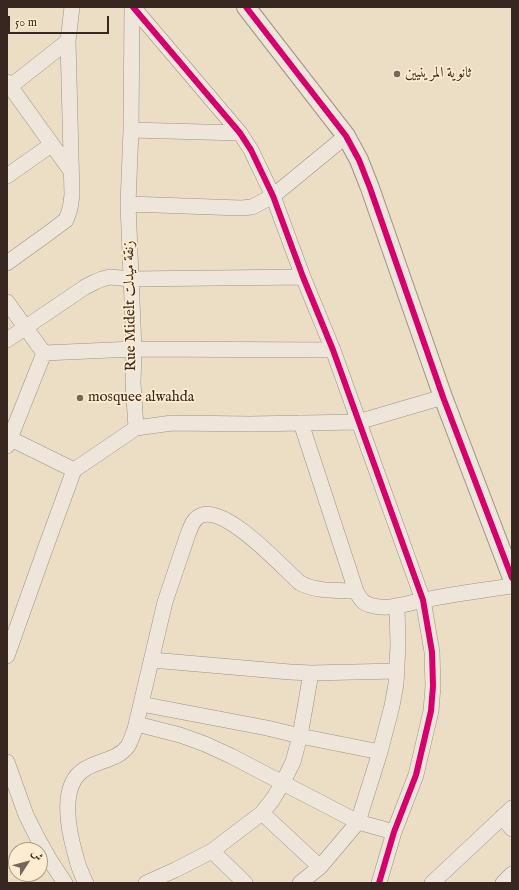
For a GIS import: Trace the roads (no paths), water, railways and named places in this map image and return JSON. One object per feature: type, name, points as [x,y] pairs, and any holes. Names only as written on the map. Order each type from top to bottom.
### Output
[{"type":"street","points":[[7,263],[66,220],[70,209],[72,195],[68,41],[72,7]]},
{"type":"street","points":[[132,7],[240,133],[251,150],[273,196],[303,277],[333,350],[423,600],[432,659],[433,686],[431,711],[416,775],[394,832],[379,883]]},
{"type":"street","name":"Rue Midelt زنقة ميدلت","points":[[132,7],[131,130],[128,204],[134,349],[132,383],[136,428]]},
{"type":"street","points":[[246,7],[346,136],[359,160],[444,397],[512,578]]},
{"type":"street","points":[[68,41],[8,86],[71,172]]},
{"type":"street","points":[[131,130],[240,133]]},
{"type":"street","points":[[128,204],[241,208],[252,207],[273,196],[346,136]]},
{"type":"street","points":[[7,176],[52,145]]},
{"type":"street","points":[[7,340],[85,287],[110,277],[131,279],[303,277]]},
{"type":"street","points":[[7,302],[44,353]]},
{"type":"street","points":[[44,353],[134,349],[333,350]]},
{"type":"street","points":[[44,353],[8,440],[74,470]]},
{"type":"street","points":[[7,656],[74,470],[136,428],[172,423],[250,424],[358,422],[444,397]]},
{"type":"street","points":[[301,423],[356,591],[364,603],[381,607],[397,606],[423,600],[512,586]]},
{"type":"street","points":[[86,883],[76,859],[69,831],[67,808],[72,785],[80,773],[86,768],[114,757],[121,752],[127,746],[135,729],[165,602],[188,534],[196,519],[201,515],[208,514],[224,519],[242,530],[300,583],[308,587],[318,590],[356,591]]},
{"type":"street","points":[[300,883],[320,867],[358,822],[380,752],[396,684],[398,645],[397,606]]},
{"type":"street","points":[[152,660],[311,673],[396,670]]},
{"type":"street","points":[[146,883],[212,851],[262,813],[283,782],[293,762],[300,736],[311,673]]},
{"type":"street","points":[[141,704],[267,728],[380,752]]},
{"type":"street","points":[[137,724],[180,735],[205,744],[283,782],[358,822],[394,832]]},
{"type":"street","points":[[7,762],[26,815],[35,834],[65,883]]},
{"type":"street","points":[[432,883],[507,812],[512,829]]},
{"type":"street","points":[[262,813],[320,867]]},
{"type":"street","points":[[212,851],[245,883]]},
{"type":"street","points":[[503,883],[512,874]]},
{"type":"place","name":"ثانوية المرينيين","points":[[397,74]]},
{"type":"place","name":"mosquee alwahda","points":[[80,398]]}]
